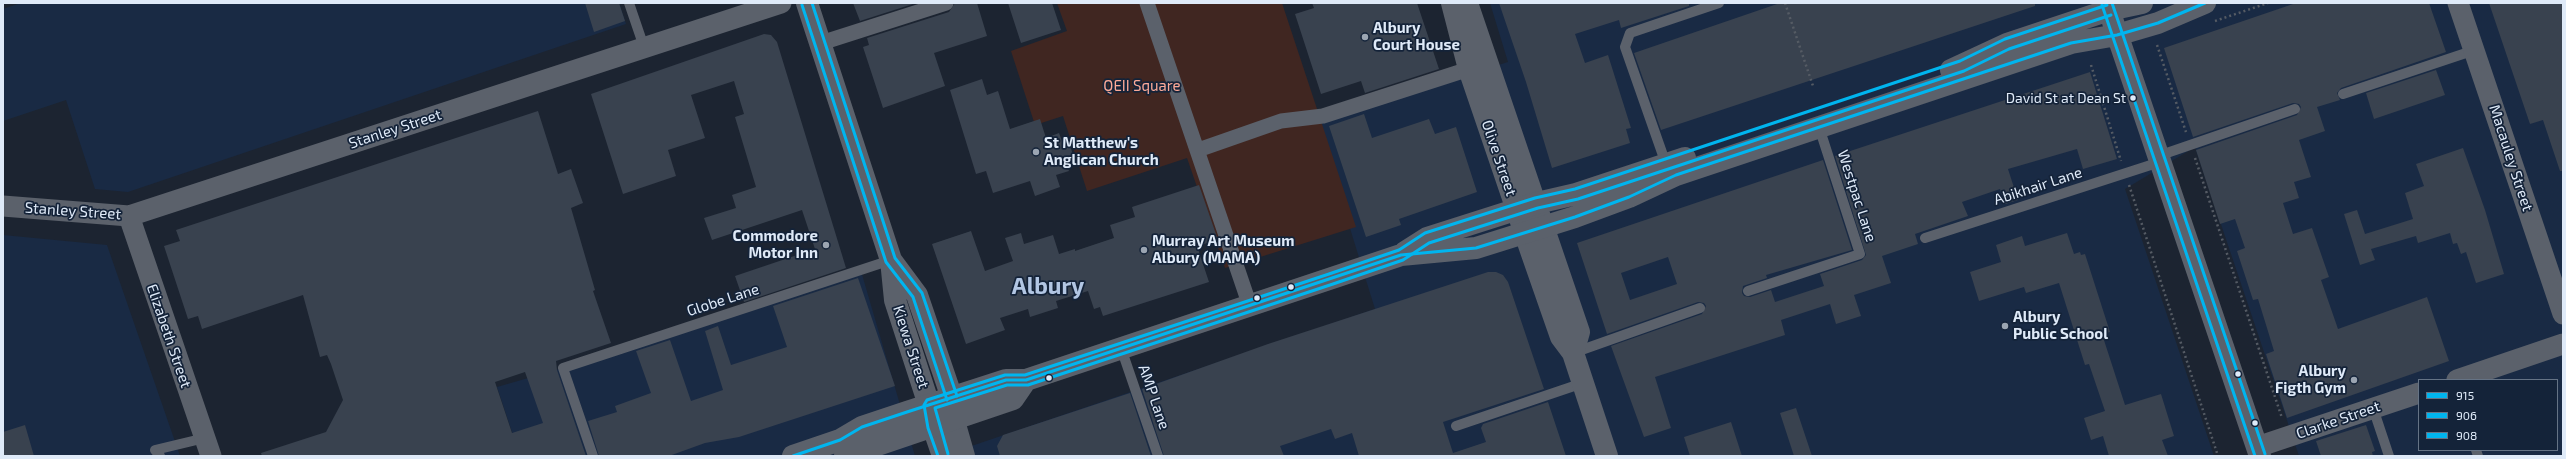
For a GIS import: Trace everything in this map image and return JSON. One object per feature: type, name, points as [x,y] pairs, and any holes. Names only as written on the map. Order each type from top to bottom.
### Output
[{"type":"main road","name":"Kiewa Street","points":[[807,3],[891,260],[895,300],[929,405],[933,427],[943,456]]},
{"type":"main road","name":"Olive Street","points":[[1452,3],[1469,69],[1527,206]]},
{"type":"main road","name":"Olive Street","points":[[1467,3],[1535,229],[1561,337],[1573,353],[1607,456]]},
{"type":"main road","points":[[1401,255],[1427,238],[1527,206],[1576,194],[1962,66],[2007,44],[2108,7],[2142,3]]},
{"type":"main road","points":[[793,456],[840,440],[862,427],[1006,380],[1026,380],[1401,255],[1476,248],[1629,197],[1676,175],[2072,43],[2117,35],[2185,13],[2205,3]]},
{"type":"main road","points":[[2108,7],[2259,452]]},
{"type":"main road","name":"Kiewa Street","points":[[891,260],[917,295],[952,398],[954,421],[964,456]]},
{"type":"main road","points":[[845,456],[954,421],[1013,399],[1026,380]]},
{"type":"street","name":"Stanley Street","points":[[3,206],[129,216],[781,3]]},
{"type":"street","points":[[821,43],[946,3]]},
{"type":"street","points":[[1147,3],[1250,306]]},
{"type":"street","name":"Macauley Street","points":[[2458,3],[2563,314]]},
{"type":"street","points":[[1198,150],[1281,121],[1323,116],[1469,69]]},
{"type":"street","name":"Elizabeth Street","points":[[129,216],[208,447]]},
{"type":"street","points":[[2460,379],[2563,344]]},
{"type":"street","name":"Clarke Street","points":[[2259,452],[2373,408],[2418,393]]},
{"type":"lane","points":[[629,3],[644,47]]},
{"type":"lane","points":[[1666,164],[1625,47],[1630,33],[1719,3]]},
{"type":"lane","points":[[2343,94],[2475,50]]},
{"type":"lane","name":"Abikhair Lane","points":[[1925,238],[2125,174],[2190,146],[2295,110]]},
{"type":"lane","name":"Westpac Lane","points":[[1748,291],[1860,254],[1819,127]]},
{"type":"lane","name":"Globe Lane","points":[[594,456],[563,368],[891,260]]},
{"type":"lane","points":[[1573,353],[1700,308]]},
{"type":"lane","name":"AMP Lane","points":[[1121,348],[1158,456]]},
{"type":"lane","points":[[1456,426],[1582,382]]},
{"type":"lane","points":[[2373,408],[2389,456]]},
{"type":"lane","points":[[160,456],[155,450],[208,447]]},
{"type":"path","points":[[1785,3],[1814,86]]},
{"type":"path","points":[[2156,45],[2283,422]]},
{"type":"path","points":[[2090,65],[2218,456]]},
{"type":"shaded area","points":[[21,3],[619,3],[626,24],[128,192],[95,189],[66,100],[3,121],[3,9]]},
{"type":"shaded area","points":[[1490,3],[2563,3],[2563,456],[2299,456],[2195,147],[2125,189],[2214,456],[942,456],[1375,309],[1317,122],[1508,62]]},
{"type":"shaded area","points":[[3,235],[107,245],[180,456],[3,456]]},
{"type":"shaded area","points":[[861,271],[915,456],[520,456],[497,387],[563,368]]},
{"type":"green space","name":"QEII Square","points":[[1057,3],[1282,3],[1356,227],[1225,268],[1187,158],[1087,191],[1063,116],[1035,125],[1011,51],[1067,31]]},
{"type":"building","points":[[585,3],[619,3],[625,21],[594,32]]},
{"type":"building","points":[[853,3],[916,3],[860,21]]},
{"type":"building","points":[[955,3],[977,3],[987,36],[934,53],[945,86],[883,108],[863,47],[869,45],[867,38],[949,12]]},
{"type":"building","points":[[1008,3],[1052,3],[1061,30],[1021,43]]},
{"type":"building","name":"Albury Court House","points":[[1312,3],[1417,3],[1439,69],[1365,93],[1361,81],[1321,94],[1295,14],[1314,8]]},
{"type":"building","points":[[1499,3],[1689,3],[1689,6],[1621,28],[1619,20],[1575,34],[1585,63],[1608,55],[1631,128],[1626,129],[1630,143],[1552,168],[1526,82]]},
{"type":"building","points":[[1780,3],[2035,3],[2035,6],[1661,130],[1634,53]]},
{"type":"building","points":[[2296,3],[2429,3],[2446,52],[2341,88],[2337,93],[2340,100],[2317,107],[2325,131],[2299,140],[2311,177],[2294,182],[2299,198],[2283,203],[2293,234],[2312,228],[2329,277],[2321,280],[2338,329],[2427,297],[2449,361],[2287,418],[2266,354],[2274,351],[2258,299],[2253,300],[2237,251],[2245,248],[2235,219],[2220,224],[2196,150],[2297,115],[2301,107],[2299,104],[2293,103],[2193,137],[2164,48]]},
{"type":"building","points":[[2489,3],[2563,3],[2563,171],[2560,171],[2543,120],[2530,124]]},
{"type":"building","points":[[764,34],[771,35],[777,42],[846,268],[744,302],[735,276],[815,249],[802,210],[712,240],[704,218],[736,208],[732,195],[756,187],[735,117],[744,114],[734,81],[691,95],[705,138],[668,150],[676,176],[623,194],[591,94]]},
{"type":"building","points":[[2436,70],[2445,95],[2374,119],[2366,93]]},
{"type":"building","points":[[2090,72],[2117,159],[2083,169],[2077,149],[2008,169],[2018,200],[2005,204],[2000,189],[1962,202],[1968,216],[1915,234],[1918,244],[1882,256],[1891,283],[1854,295],[1861,316],[1836,324],[1830,304],[1781,320],[1785,335],[1655,377],[1671,428],[1644,437],[1611,346],[1702,314],[1706,306],[1704,303],[1698,302],[1607,334],[1577,243],[1823,160],[1852,250],[1766,275],[1767,278],[1743,286],[1742,293],[1744,296],[1750,297],[1771,290],[1775,302],[1824,286],[1820,274],[1862,260],[1866,255],[1835,156]],"holes":[[[1668,257],[1677,284],[1630,300],[1621,273]]]},
{"type":"building","points":[[982,79],[987,95],[998,91],[1010,129],[1040,119],[1046,138],[1059,133],[1062,141],[1068,139],[1074,158],[1065,161],[1069,171],[1056,175],[1060,187],[1035,196],[1030,181],[993,193],[986,171],[976,174],[950,90]]},
{"type":"building","points":[[538,111],[558,174],[571,169],[583,203],[571,208],[595,290],[593,291],[611,343],[556,361],[557,370],[586,456],[262,456],[261,453],[326,432],[343,400],[331,364],[327,355],[320,357],[303,295],[202,329],[198,316],[188,319],[164,246],[180,241],[176,230]],"holes":[[[525,372],[543,423],[512,433],[495,382]]]},
{"type":"building","points":[[1364,114],[1372,138],[1429,119],[1435,134],[1456,127],[1477,192],[1399,219],[1401,225],[1366,237],[1329,126]]},
{"type":"building","points":[[2463,148],[2485,210],[2504,274],[2476,283],[2466,252],[2461,254],[2457,243],[2453,244],[2450,233],[2418,243],[2416,236],[2371,249],[2375,260],[2360,265],[2344,214],[2357,210],[2365,234],[2413,219],[2405,193],[2424,186],[2416,164]]},
{"type":"building","points":[[1199,185],[1218,240],[1197,246],[1209,282],[1103,316],[1100,307],[1094,309],[1088,291],[1056,301],[1058,308],[1030,317],[1028,309],[1000,318],[1005,330],[966,344],[932,244],[971,231],[985,271],[1013,261],[1005,238],[1021,233],[1024,244],[1053,235],[1059,254],[1075,249],[1075,251],[1114,238],[1110,225],[1135,217],[1132,207]]},
{"type":"building","points":[[2067,233],[2074,254],[2080,252],[2081,255],[2085,254],[2110,332],[2102,334],[2125,405],[2161,394],[2174,436],[2162,440],[2168,456],[2109,456],[2103,436],[2091,440],[2084,418],[2105,411],[2089,364],[2085,365],[2059,283],[2026,293],[2024,287],[1979,301],[1970,272],[2001,262],[1996,245],[2022,236],[2025,246]]},
{"type":"building","points":[[1488,272],[1496,272],[1503,275],[1508,282],[1544,389],[1443,422],[1453,453],[1486,442],[1481,428],[1483,424],[1548,402],[1566,456],[1359,456],[1352,433],[1335,439],[1331,429],[1280,446],[1284,456],[1164,456],[1142,389],[1268,344]]},
{"type":"building","points":[[858,278],[895,386],[739,437],[705,443],[669,456],[599,456],[588,421],[617,412],[615,406],[651,393],[636,351],[670,340],[691,401],[723,390],[705,331],[718,326],[731,365],[787,347],[773,306]]},
{"type":"building","points":[[1130,393],[1151,456],[1000,456],[997,446],[1003,435]]},
{"type":"building","points":[[1796,408],[1812,456],[1794,456],[1780,413]]},
{"type":"building","points":[[1731,422],[1742,456],[1690,456],[1684,437]]},
{"type":"building","points":[[25,425],[34,456],[3,456],[3,432]]},
{"type":"building","points":[[2366,425],[2375,451],[2372,452],[2373,456],[2321,456],[2316,441]]},
{"type":"transit line","name":"908","points":[[812,3],[895,258],[922,293],[957,396]]},
{"type":"transit line","name":"908","points":[[2112,3],[2265,454]]},
{"type":"transit line","name":"915","points":[[793,456],[840,440],[862,427],[907,412],[1006,380],[1026,380],[1401,255],[1476,248],[1575,217],[1629,197],[1676,175],[2071,43],[2117,35],[2158,23],[2205,3]]},
{"type":"transit line","name":"906","points":[[802,5],[886,262],[913,297],[947,400]]},
{"type":"transit line","name":"906","points":[[2102,5],[2255,456]]},
{"type":"transit line","name":"908","points":[[938,456],[928,428],[924,405],[927,400],[1005,375],[1025,375],[1329,274],[1399,250],[1425,233],[1535,198],[1575,189],[1960,61],[2005,39],[2107,5]]},
{"type":"transit line","name":"906","points":[[948,454],[935,408],[1007,385],[1028,385],[1333,284],[1403,260],[1429,243],[1538,208],[1578,199],[1964,71],[2009,49],[2111,15]]},
{"type":"place","name":"Albury Court House","points":[[1365,37]]},
{"type":"place","name":"David St at Dean St","points":[[2133,98]]},
{"type":"place","name":"St Matthew's Anglican Church","points":[[1036,152]]},
{"type":"place","name":"Commodore Motor Inn","points":[[826,245]]},
{"type":"place","name":"Murray Art Museum Albury (MAMA)","points":[[1144,250]]},
{"type":"place","name":"Albury Public School","points":[[2005,326]]},
{"type":"place","name":"Albury Figth Gym","points":[[2354,380]]},
{"type":"district","name":"Albury","points":[[1048,286]]}]
